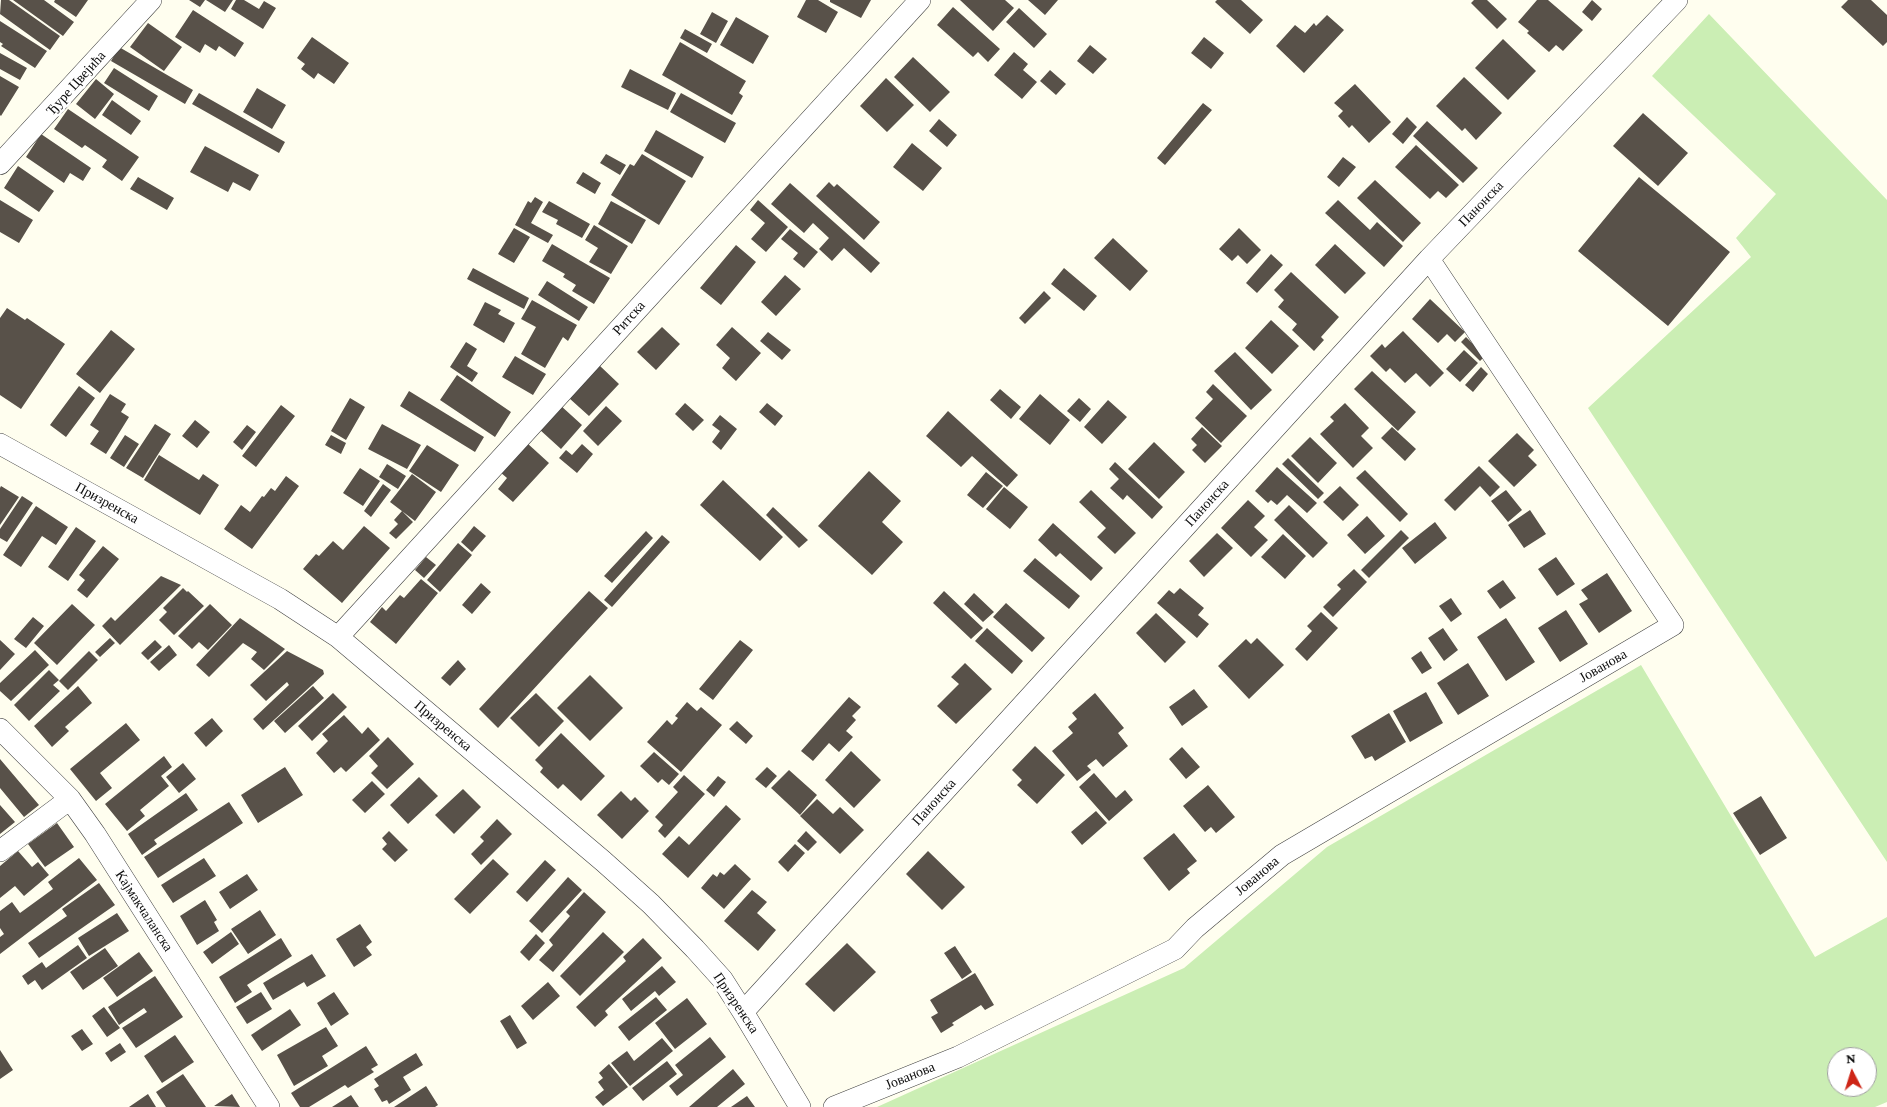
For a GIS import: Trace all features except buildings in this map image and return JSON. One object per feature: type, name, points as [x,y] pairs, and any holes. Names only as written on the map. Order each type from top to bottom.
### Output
[{"type":"street","name":"Ђуре Цвејића","points":[[0,164],[151,0]]},
{"type":"street","name":"Ритска","points":[[338,636],[920,0]]},
{"type":"street","name":"Панонска","points":[[743,1012],[1429,259],[1677,0]]},
{"type":"street","name":"Јованова","points":[[834,1107],[958,1056],[1175,949],[1195,928],[1282,855],[1674,625],[1429,259]]},
{"type":"street","name":"Призренска","points":[[0,444],[280,598],[338,636],[651,904],[722,979],[800,1107]]},
{"type":"street","name":"Кајмакчаланска","points":[[0,729],[70,800],[114,863],[269,1107]]},
{"type":"street","points":[[0,851],[70,800]]},
{"type":"green space","points":[[1709,14],[1887,200],[1887,862],[1588,408],[1751,257],[1736,238],[1776,194],[1652,76]]},
{"type":"green space","points":[[1641,665],[1815,957],[1887,917],[1887,1102],[1875,1107],[877,1107],[1184,968],[1327,847]]}]
